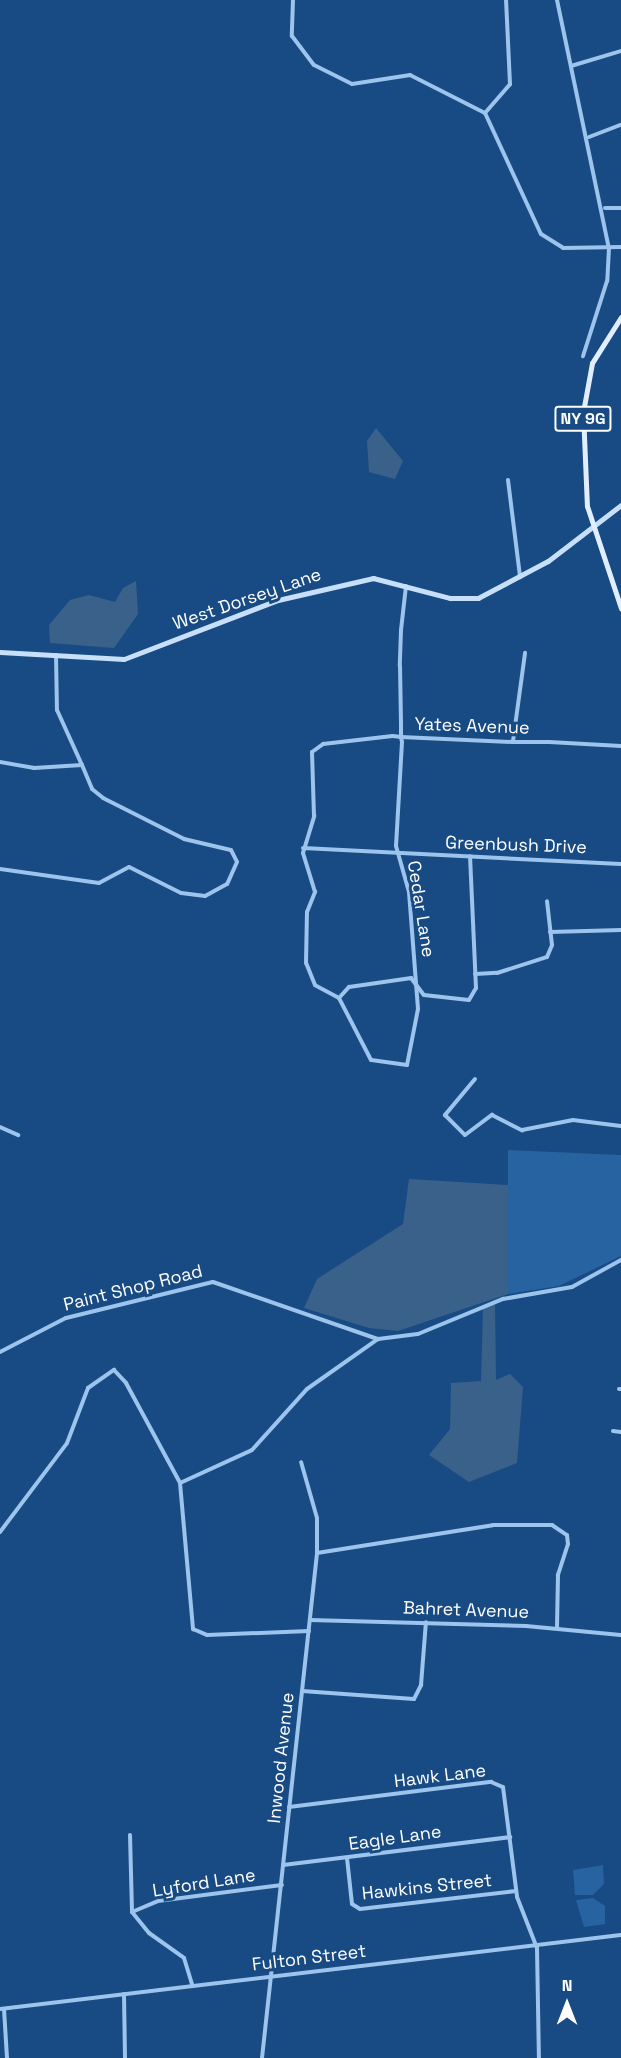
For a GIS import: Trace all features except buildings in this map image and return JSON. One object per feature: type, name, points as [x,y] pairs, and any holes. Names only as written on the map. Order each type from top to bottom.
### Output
[{"type":"main road","name":"NY 9G","points":[[621,317],[599,349],[585,391],[584,470],[593,529],[621,608]]},
{"type":"street","points":[[293,0],[290,18],[296,47],[336,80],[352,84],[410,75],[485,113],[541,234],[563,248],[621,247]]},
{"type":"street","points":[[485,113],[510,84],[506,0]]},
{"type":"street","points":[[557,0],[605,208],[609,248],[607,281],[583,356]]},
{"type":"street","points":[[571,66],[621,51]]},
{"type":"street","points":[[589,137],[621,125]]},
{"type":"street","points":[[605,208],[621,208]]},
{"type":"street","points":[[508,480],[520,577]]},
{"type":"street","name":"West Dorsey Lane","points":[[0,652],[124,658],[322,587],[372,578],[450,598],[478,598],[520,577],[593,529],[621,505]]},
{"type":"street","name":"Yates Avenue","points":[[406,586],[401,737],[621,746]]},
{"type":"street","points":[[513,742],[525,653]]},
{"type":"street","points":[[0,869],[99,883],[129,867],[181,893],[205,896],[232,878],[237,861],[231,850],[184,839],[132,816],[92,789],[57,710],[57,655]]},
{"type":"street","points":[[401,737],[323,744],[311,758],[314,816],[303,848],[315,892],[307,912],[307,968],[322,992],[339,998],[349,987],[411,978],[424,995],[464,1002],[475,993],[471,856]]},
{"type":"street","name":"Cedar Lane","points":[[339,998],[368,1057],[405,1067],[412,1058],[419,989],[399,855],[401,737]]},
{"type":"street","points":[[0,762],[34,768],[82,765]]},
{"type":"street","name":"Greenbush Drive","points":[[303,848],[329,846],[399,855],[471,856],[621,864]]},
{"type":"street","points":[[475,974],[497,973],[542,959],[551,950],[546,901]]},
{"type":"street","points":[[550,932],[621,930]]},
{"type":"street","points":[[475,1079],[446,1114],[465,1135],[492,1115],[520,1130],[573,1120],[621,1126]]},
{"type":"street","points":[[0,1127],[18,1135]]},
{"type":"street","points":[[180,1483],[252,1450],[307,1389],[378,1339],[418,1334],[503,1299],[572,1287],[621,1260]]},
{"type":"street","name":"Paint Shop Road","points":[[0,1352],[66,1318],[213,1282],[378,1339]]},
{"type":"street","points":[[0,1532],[67,1443],[88,1388],[108,1371],[124,1379],[180,1483],[190,1618],[195,1631],[309,1631]]},
{"type":"street","points":[[613,1431],[621,1432]]},
{"type":"street","name":"Inwood Avenue","points":[[262,2058],[317,1553],[317,1518],[301,1462]]},
{"type":"street","points":[[317,1553],[493,1525],[552,1525],[567,1535],[568,1544],[558,1575],[558,1628]]},
{"type":"street","name":"Bahret Avenue","points":[[310,1620],[558,1628],[621,1635]]},
{"type":"street","points":[[302,1691],[414,1699],[421,1685],[426,1622]]},
{"type":"street","name":"Hawk Lane","points":[[289,1807],[496,1783],[506,1798],[516,1891],[537,1945],[540,2058]]},
{"type":"street","points":[[130,1835],[132,1912],[149,1933],[184,1958],[192,1985]]},
{"type":"street","name":"Eagle Lane","points":[[284,1865],[510,1837]]},
{"type":"street","name":"Hawkins Street","points":[[347,1858],[352,1904],[360,1909],[516,1891]]},
{"type":"street","name":"Lyford Lane","points":[[132,1912],[158,1901],[282,1885]]},
{"type":"street","name":"Fulton Street","points":[[2,2009],[621,1935]]},
{"type":"street","points":[[124,1994],[125,2058]]},
{"type":"street","points":[[2,2009],[7,2058]]},
{"type":"shaded area","points":[[376,428],[403,461],[395,479],[369,472],[367,441]]},
{"type":"shaded area","points":[[136,581],[138,614],[114,648],[50,643],[49,625],[70,600],[89,595],[115,602],[123,588]]},
{"type":"shaded area","points":[[508,1150],[621,1155],[621,1256],[559,1286],[508,1294]]},
{"type":"shaded area","points":[[409,1179],[508,1185],[508,1294],[398,1331],[369,1328],[304,1308],[317,1279],[403,1224]]},
{"type":"shaded area","points":[[495,1303],[496,1380],[510,1374],[523,1387],[517,1463],[469,1482],[429,1455],[450,1429],[451,1383],[481,1381],[483,1307]]},
{"type":"shaded area","points":[[603,1865],[604,1884],[593,1895],[575,1895],[573,1870]]},
{"type":"shaded area","points":[[593,1898],[605,1906],[605,1924],[584,1927],[576,1900]]}]
